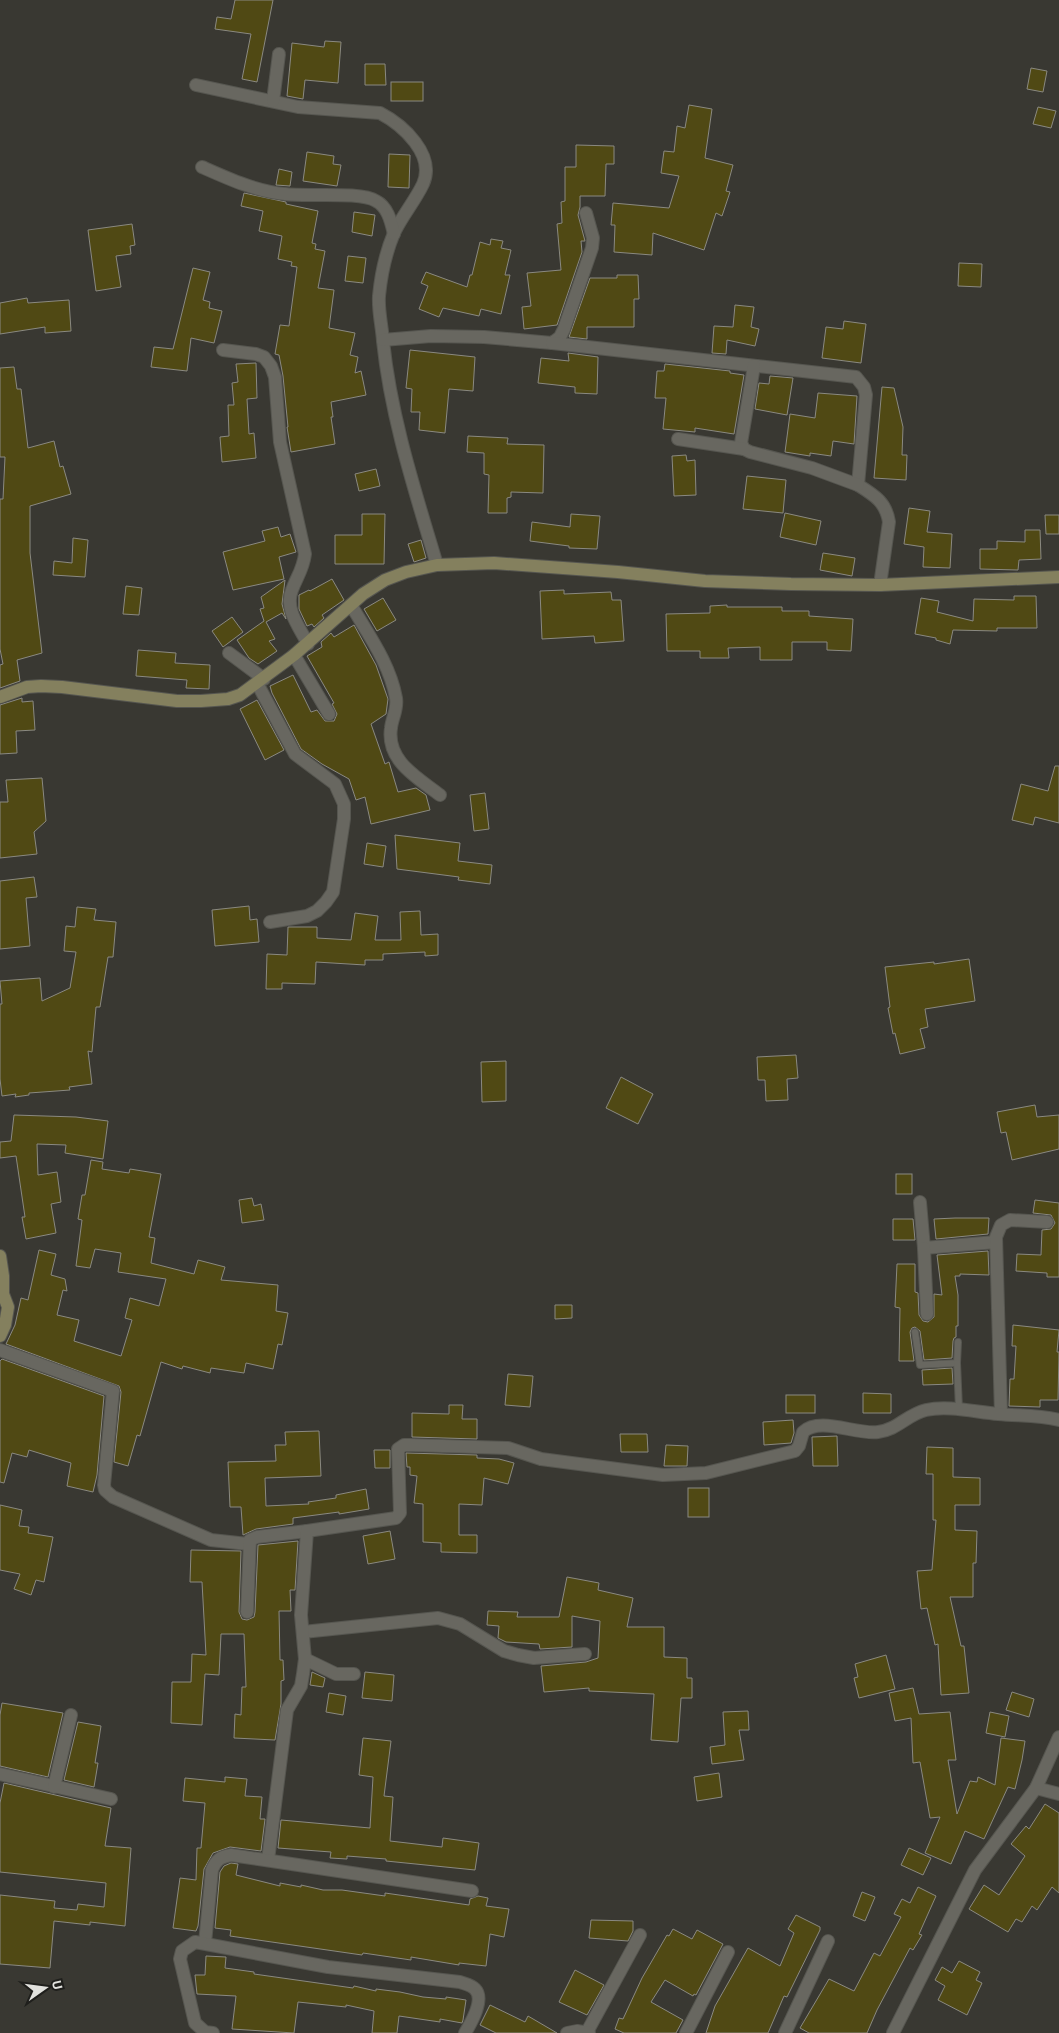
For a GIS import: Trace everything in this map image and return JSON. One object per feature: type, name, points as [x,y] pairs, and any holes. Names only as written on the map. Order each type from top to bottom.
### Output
[{"type":"street","points":[[273,101],[279,54]]},
{"type":"street","points":[[196,85],[327,110],[380,113],[391,119],[409,135],[420,151],[426,172],[423,183],[394,234],[383,271],[379,296],[385,365],[393,406],[404,453],[437,565]]},
{"type":"street","points":[[202,167],[243,185],[284,194],[362,196],[376,201],[387,212],[394,234]]},
{"type":"street","points":[[552,343],[560,337],[564,329],[592,248],[593,238],[586,213]]},
{"type":"street","points":[[383,340],[431,336],[475,337],[552,343],[856,377],[861,381],[866,395],[858,485]]},
{"type":"street","points":[[223,350],[256,354],[264,357],[271,366],[275,377],[280,442],[305,554],[300,577],[291,590],[290,611],[308,644]]},
{"type":"street","points":[[744,449],[741,443],[754,366]]},
{"type":"street","points":[[678,439],[744,449],[812,468],[858,485],[880,500],[888,513],[889,522],[880,585]]},
{"type":"street","points":[[0,697],[27,687],[41,686],[201,702],[228,699],[240,695],[294,656],[363,594],[385,580],[406,572],[437,565],[494,563],[618,572],[705,581],[880,585],[1059,577]]},
{"type":"street","points":[[351,605],[375,646],[392,684],[396,699],[396,711],[391,728],[394,752],[402,764],[440,795]]},
{"type":"street","points":[[229,652],[261,681],[295,754],[335,784],[344,804],[344,819],[332,892],[321,907],[308,916],[270,922]]},
{"type":"street","points":[[294,656],[329,714]]},
{"type":"street","points":[[920,1202],[927,1314]]},
{"type":"street","points":[[1001,1414],[996,1242],[1001,1225],[1010,1220],[1047,1222]]},
{"type":"street","points":[[924,1248],[996,1242]]},
{"type":"street","points":[[0,1256],[3,1294],[8,1307],[5,1325],[0,1336]]},
{"type":"street","points":[[0,1350],[113,1391],[104,1485],[105,1490],[112,1497],[211,1540],[248,1544]]},
{"type":"street","points":[[247,1612],[248,1544],[250,1540],[257,1537],[396,1518],[400,1513],[398,1450],[404,1445],[508,1448],[541,1459],[564,1463],[663,1475],[682,1475],[729,1468],[795,1451],[800,1446],[803,1432],[819,1425],[862,1432],[877,1432],[891,1429],[916,1413],[926,1410],[959,1410],[1025,1415],[1059,1420]]},
{"type":"street","points":[[268,1860],[287,1710],[300,1686],[305,1660],[301,1615],[307,1531]]},
{"type":"street","points":[[303,1632],[438,1618],[460,1624],[504,1651],[518,1655],[534,1658],[585,1654]]},
{"type":"street","points":[[305,1660],[336,1674],[354,1674]]},
{"type":"street","points":[[54,1788],[71,1715]]},
{"type":"street","points":[[892,2033],[975,1870],[1036,1788],[1059,1737]]},
{"type":"street","points":[[0,1774],[54,1788],[111,1799]]},
{"type":"street","points":[[1036,1788],[1059,1794]]},
{"type":"street","points":[[205,1943],[212,1870],[215,1862],[222,1857],[231,1855],[472,1891]]},
{"type":"street","points":[[567,2033],[577,2031],[588,2033],[640,1935]]},
{"type":"street","points":[[786,2033],[828,1941]]},
{"type":"street","points":[[213,2033],[205,2032],[194,2023],[180,1959],[182,1951],[195,1942],[328,1967],[460,1982],[473,1987],[478,1995],[478,2002],[465,2033]]},
{"type":"street","points":[[686,2033],[728,1952]]},
{"type":"lane","points":[[915,1332],[920,1365],[957,1362]]},
{"type":"lane","points":[[958,1342],[959,1410]]},
{"type":"building","points":[[235,0],[273,0],[257,82],[242,79],[251,34],[215,29],[217,17],[231,19]]},
{"type":"building","points":[[325,41],[341,42],[338,83],[305,80],[303,99],[287,96],[292,43],[324,47]]},
{"type":"building","points":[[365,64],[385,64],[386,85],[365,85]]},
{"type":"building","points":[[1031,68],[1047,71],[1043,92],[1027,89]]},
{"type":"building","points":[[391,82],[423,82],[423,101],[391,101]]},
{"type":"building","points":[[689,105],[712,109],[705,158],[733,165],[726,191],[730,192],[722,216],[716,213],[704,250],[653,233],[652,255],[614,252],[615,225],[611,225],[613,203],[669,208],[679,176],[661,173],[664,151],[674,152],[677,126],[685,128]]},
{"type":"building","points":[[1038,107],[1056,111],[1051,128],[1033,124]]},
{"type":"building","points":[[576,145],[614,146],[614,164],[606,164],[605,196],[580,196],[578,215],[585,241],[581,241],[582,252],[557,325],[524,329],[522,307],[531,306],[527,273],[561,270],[557,224],[562,223],[561,202],[565,201],[565,167],[576,167]]},
{"type":"building","points":[[307,152],[334,156],[333,164],[341,165],[337,186],[303,181]]},
{"type":"building","points":[[389,154],[410,155],[409,188],[388,187]]},
{"type":"building","points":[[279,169],[292,172],[290,186],[276,185]]},
{"type":"building","points":[[244,193],[318,211],[312,243],[316,244],[315,249],[325,251],[318,288],[334,290],[329,328],[355,333],[350,355],[358,357],[355,373],[361,371],[366,395],[331,402],[335,444],[291,452],[283,376],[279,355],[275,354],[280,325],[289,326],[297,267],[291,266],[292,262],[278,259],[282,236],[259,231],[263,211],[241,206]]},
{"type":"building","points":[[354,212],[375,215],[372,236],[352,232]]},
{"type":"building","points":[[132,224],[135,245],[130,246],[131,254],[116,256],[121,287],[96,291],[88,230]]},
{"type":"building","points":[[491,239],[503,241],[501,248],[511,250],[505,275],[510,275],[501,314],[481,309],[479,316],[443,308],[439,317],[419,309],[428,286],[421,283],[426,272],[467,287],[480,242],[490,245]]},
{"type":"building","points":[[348,256],[366,258],[363,283],[345,281]]},
{"type":"building","points":[[959,263],[982,264],[981,287],[958,286]]},
{"type":"building","points":[[193,268],[210,272],[203,300],[210,302],[209,308],[222,311],[214,343],[191,338],[187,371],[151,367],[154,347],[173,349]]},
{"type":"building","points":[[617,275],[638,275],[639,299],[634,299],[634,327],[587,327],[587,339],[569,337],[590,278],[617,278]]},
{"type":"building","points":[[27,298],[28,303],[69,300],[71,331],[45,333],[45,327],[0,334],[0,303]]},
{"type":"building","points":[[735,305],[754,307],[751,327],[759,329],[755,346],[727,340],[726,354],[712,353],[714,326],[733,327]]},
{"type":"building","points":[[844,321],[866,324],[861,363],[822,358],[826,327],[843,329]]},
{"type":"building","points":[[410,350],[475,357],[473,391],[449,389],[445,433],[419,430],[420,412],[411,412],[412,389],[406,388]]},
{"type":"building","points":[[568,353],[598,357],[597,394],[575,393],[575,387],[538,383],[541,358],[569,361]]},
{"type":"building","points":[[256,363],[257,398],[247,399],[249,434],[254,433],[256,458],[222,462],[220,437],[229,436],[228,405],[234,405],[232,383],[238,382],[236,364]]},
{"type":"building","points":[[665,364],[730,371],[730,373],[744,375],[734,434],[695,428],[695,432],[663,429],[666,398],[655,398],[657,371],[664,371]]},
{"type":"building","points":[[14,367],[17,389],[21,389],[28,448],[54,441],[60,467],[63,466],[71,494],[30,506],[30,553],[42,653],[17,660],[20,681],[0,688],[0,665],[3,664],[0,649],[0,499],[3,499],[5,457],[0,457],[0,368]]},
{"type":"building","points":[[770,376],[793,378],[787,415],[755,409],[759,383],[769,384]]},
{"type":"building","points":[[882,387],[894,388],[903,427],[902,455],[907,455],[906,480],[874,478]]},
{"type":"building","points":[[818,393],[857,396],[854,444],[833,441],[831,456],[810,453],[810,456],[785,452],[790,414],[815,418]]},
{"type":"building","points":[[468,436],[508,438],[507,444],[544,445],[543,493],[511,492],[511,497],[507,498],[507,513],[488,513],[489,475],[484,474],[484,453],[467,452]]},
{"type":"building","points":[[686,455],[687,461],[695,460],[696,495],[674,496],[672,456]]},
{"type":"building","points":[[376,469],[380,486],[359,491],[355,474]]},
{"type":"building","points":[[747,476],[786,480],[783,513],[743,509]]},
{"type":"building","points":[[909,508],[930,511],[927,532],[952,534],[950,568],[923,567],[924,547],[904,544]]},
{"type":"building","points":[[785,513],[821,521],[816,545],[780,537]]},
{"type":"building","points":[[362,514],[385,514],[384,564],[335,564],[335,535],[362,535]]},
{"type":"building","points":[[571,514],[600,516],[597,549],[569,548],[569,546],[530,541],[532,522],[570,527]]},
{"type":"building","points":[[1045,515],[1059,515],[1059,534],[1046,534]]},
{"type":"building","points":[[278,527],[281,537],[290,534],[296,552],[279,557],[284,579],[233,590],[223,552],[265,541],[262,531]]},
{"type":"building","points":[[1025,530],[1040,530],[1041,559],[1019,560],[1018,570],[980,569],[980,549],[997,549],[997,541],[1025,542]]},
{"type":"building","points":[[73,538],[88,540],[85,577],[53,575],[54,561],[72,563]]},
{"type":"building","points":[[421,540],[426,558],[414,562],[408,544]]},
{"type":"building","points":[[823,553],[855,558],[852,576],[820,570]]},
{"type":"building","points":[[332,579],[344,600],[322,615],[324,618],[314,627],[312,624],[307,626],[299,609],[299,595]]},
{"type":"building","points":[[285,580],[282,604],[286,619],[282,613],[266,622],[275,639],[269,641],[277,651],[258,664],[249,658],[237,640],[264,621],[260,609],[264,608],[261,597]]},
{"type":"building","points":[[126,586],[142,588],[139,615],[123,614]]},
{"type":"building","points":[[564,590],[564,594],[611,592],[612,600],[621,600],[624,641],[595,643],[594,636],[542,639],[540,591]]},
{"type":"building","points":[[1014,596],[1036,596],[1037,628],[997,628],[997,631],[953,630],[950,644],[936,640],[936,638],[915,634],[921,598],[939,601],[937,612],[973,621],[974,599],[1014,600]]},
{"type":"building","points":[[383,598],[396,620],[377,631],[364,609]]},
{"type":"building","points":[[727,605],[727,607],[782,607],[782,611],[809,611],[809,616],[853,619],[851,651],[827,650],[827,642],[792,642],[792,660],[760,660],[760,647],[728,648],[729,658],[700,658],[700,651],[667,651],[666,614],[710,613],[710,606]]},
{"type":"building","points":[[232,617],[243,632],[223,647],[212,631]]},
{"type":"building","points":[[354,625],[376,665],[388,699],[386,714],[371,724],[385,764],[389,762],[398,792],[416,788],[426,795],[430,810],[371,824],[365,797],[356,800],[349,779],[322,764],[301,749],[272,693],[270,686],[293,675],[311,712],[317,710],[325,721],[334,721],[337,714],[332,704],[334,703],[307,656],[322,647],[321,642],[331,633],[334,637]]},
{"type":"building","points":[[138,650],[176,653],[175,663],[210,665],[209,689],[186,688],[187,680],[136,676]]},
{"type":"building","points":[[22,698],[22,702],[33,701],[35,730],[16,731],[17,753],[0,754],[0,705]]},
{"type":"building","points":[[257,700],[284,750],[265,760],[240,709]]},
{"type":"building","points":[[1055,766],[1059,766],[1059,823],[1035,817],[1033,825],[1012,820],[1021,784],[1048,791]]},
{"type":"building","points":[[42,778],[46,821],[34,832],[37,854],[0,858],[0,802],[8,802],[6,780]]},
{"type":"building","points":[[485,793],[489,829],[474,831],[470,795]]},
{"type":"building","points":[[395,835],[460,843],[458,861],[492,865],[490,884],[458,880],[459,877],[397,869]]},
{"type":"building","points":[[367,843],[386,846],[383,867],[364,864]]},
{"type":"building","points":[[34,877],[37,897],[26,898],[30,946],[0,949],[0,881]]},
{"type":"building","points":[[249,906],[250,920],[257,919],[259,942],[215,946],[212,910]]},
{"type":"building","points":[[77,907],[96,909],[94,920],[116,922],[113,957],[108,957],[100,1007],[96,1007],[92,1052],[88,1051],[92,1084],[69,1087],[70,1090],[29,1093],[29,1095],[15,1097],[16,1094],[2,1096],[0,1079],[0,1004],[2,1004],[0,981],[40,978],[42,1001],[70,988],[76,952],[64,951],[66,926],[75,927]]},
{"type":"building","points":[[420,911],[421,935],[438,934],[438,955],[425,956],[425,952],[383,954],[383,960],[365,960],[365,965],[316,962],[315,984],[282,983],[282,989],[266,989],[267,954],[287,955],[288,927],[317,927],[317,938],[351,940],[355,913],[378,916],[375,940],[401,940],[400,912]]},
{"type":"building","points":[[969,959],[975,1001],[925,1009],[928,1027],[920,1029],[925,1048],[900,1054],[895,1033],[893,1034],[888,1008],[890,1007],[885,967],[934,962],[934,964]]},
{"type":"building","points":[[796,1055],[798,1078],[787,1079],[788,1100],[766,1101],[765,1080],[758,1080],[757,1057]]},
{"type":"building","points":[[506,1061],[506,1101],[482,1102],[481,1062]]},
{"type":"building","points":[[621,1077],[653,1094],[638,1124],[606,1108]]},
{"type":"building","points":[[1035,1105],[1037,1117],[1059,1115],[1059,1149],[1012,1160],[1006,1132],[1001,1133],[997,1112]]},
{"type":"building","points":[[14,1115],[76,1117],[108,1121],[103,1159],[65,1153],[66,1145],[37,1144],[38,1175],[57,1172],[61,1202],[51,1204],[56,1233],[26,1239],[22,1217],[25,1217],[16,1156],[0,1158],[0,1142],[11,1141]]},
{"type":"building","points":[[91,1160],[103,1162],[102,1169],[129,1173],[130,1169],[161,1174],[149,1237],[155,1238],[151,1263],[194,1274],[198,1260],[225,1267],[221,1280],[278,1285],[276,1311],[288,1313],[282,1345],[278,1344],[273,1369],[246,1363],[244,1373],[211,1368],[210,1373],[183,1366],[182,1369],[161,1362],[140,1436],[137,1435],[128,1466],[114,1462],[121,1392],[119,1386],[6,1344],[15,1325],[21,1298],[28,1300],[39,1250],[56,1254],[51,1275],[65,1279],[67,1291],[63,1290],[57,1315],[79,1320],[74,1341],[121,1356],[132,1320],[125,1318],[130,1298],[159,1306],[166,1279],[118,1272],[121,1253],[95,1249],[90,1268],[76,1266],[82,1220],[78,1219],[82,1195],[85,1195]]},
{"type":"building","points":[[896,1174],[912,1174],[912,1194],[896,1194]]},
{"type":"building","points":[[252,1198],[254,1206],[261,1204],[264,1220],[242,1223],[239,1200]]},
{"type":"building","points":[[1035,1200],[1059,1203],[1059,1277],[1047,1277],[1047,1273],[1016,1271],[1017,1254],[1041,1255],[1042,1230],[1051,1229],[1055,1223],[1051,1215],[1033,1213]]},
{"type":"building","points":[[989,1218],[988,1234],[936,1239],[934,1219]]},
{"type":"building","points":[[893,1219],[913,1219],[915,1240],[893,1240]]},
{"type":"building","points":[[988,1251],[989,1275],[960,1274],[960,1276],[955,1276],[958,1295],[958,1326],[956,1326],[956,1337],[953,1341],[952,1358],[924,1360],[920,1331],[915,1327],[910,1332],[914,1361],[899,1361],[900,1308],[895,1307],[897,1264],[915,1264],[915,1292],[918,1293],[919,1315],[923,1321],[928,1322],[934,1317],[934,1294],[942,1295],[937,1255]]},
{"type":"building","points":[[555,1305],[572,1305],[572,1318],[555,1319]]},
{"type":"building","points":[[1013,1325],[1059,1330],[1057,1352],[1059,1352],[1058,1400],[1040,1400],[1040,1407],[1009,1406],[1010,1379],[1014,1379],[1016,1346],[1012,1346]]},
{"type":"building","points":[[2,1359],[104,1396],[97,1475],[93,1492],[67,1486],[71,1463],[29,1450],[27,1457],[12,1453],[4,1483],[0,1482],[0,1361]]},
{"type":"building","points":[[952,1368],[953,1384],[923,1385],[922,1370]]},
{"type":"building","points":[[508,1374],[533,1376],[530,1407],[505,1405]]},
{"type":"building","points":[[863,1393],[891,1394],[891,1413],[863,1413]]},
{"type":"building","points":[[786,1395],[815,1395],[815,1413],[786,1413]]},
{"type":"building","points":[[449,1405],[463,1405],[462,1419],[477,1419],[477,1439],[412,1437],[412,1413],[449,1414]]},
{"type":"building","points":[[793,1420],[794,1433],[791,1443],[764,1445],[763,1422]]},
{"type":"building","points":[[319,1431],[321,1476],[265,1478],[266,1506],[309,1504],[308,1502],[336,1498],[336,1495],[366,1489],[369,1509],[293,1518],[293,1524],[256,1529],[243,1535],[241,1507],[230,1507],[228,1462],[276,1461],[275,1445],[286,1445],[285,1432]]},
{"type":"building","points":[[620,1434],[647,1434],[648,1452],[621,1452]]},
{"type":"building","points":[[837,1436],[838,1466],[813,1466],[812,1437]]},
{"type":"building","points":[[666,1445],[688,1446],[687,1466],[664,1466]]},
{"type":"building","points":[[927,1447],[953,1448],[953,1477],[980,1478],[980,1505],[955,1505],[955,1530],[977,1531],[976,1563],[973,1563],[973,1597],[950,1597],[961,1646],[964,1646],[969,1693],[941,1695],[938,1644],[935,1645],[927,1608],[921,1609],[917,1571],[932,1570],[936,1520],[933,1520],[933,1474],[926,1474]]},
{"type":"building","points":[[374,1450],[390,1450],[390,1468],[375,1468]]},
{"type":"building","points":[[406,1453],[477,1455],[477,1458],[499,1459],[514,1463],[508,1484],[484,1478],[482,1505],[459,1504],[459,1535],[477,1535],[477,1553],[441,1552],[441,1543],[423,1542],[423,1504],[414,1503],[417,1476],[410,1475],[410,1467],[407,1467]]},
{"type":"building","points":[[688,1488],[709,1488],[709,1517],[688,1517]]},
{"type":"building","points":[[0,1505],[22,1510],[19,1526],[29,1527],[28,1533],[53,1537],[44,1582],[36,1580],[31,1595],[14,1589],[20,1574],[0,1570]]},
{"type":"building","points":[[390,1531],[395,1559],[368,1564],[363,1536]]},
{"type":"building","points":[[298,1541],[295,1590],[290,1590],[291,1611],[279,1611],[280,1660],[283,1660],[284,1680],[281,1681],[281,1704],[275,1740],[234,1738],[235,1714],[241,1715],[242,1687],[246,1687],[244,1634],[221,1634],[219,1675],[205,1674],[202,1725],[171,1723],[172,1682],[191,1682],[192,1654],[206,1655],[202,1582],[190,1582],[191,1550],[241,1551],[239,1612],[242,1619],[247,1620],[254,1617],[255,1612],[258,1545]]},
{"type":"building","points":[[567,1577],[599,1583],[598,1590],[633,1598],[627,1627],[664,1627],[664,1657],[687,1658],[687,1678],[692,1678],[692,1698],[681,1698],[678,1742],[651,1740],[654,1694],[589,1691],[589,1688],[544,1692],[541,1666],[586,1662],[598,1658],[600,1621],[572,1616],[572,1647],[540,1649],[539,1644],[506,1642],[498,1638],[499,1626],[487,1625],[488,1611],[518,1612],[517,1617],[559,1617]]},
{"type":"building","points":[[886,1655],[895,1689],[859,1698],[854,1678],[858,1677],[855,1664]]},
{"type":"building","points":[[312,1672],[325,1678],[323,1687],[310,1685]]},
{"type":"building","points":[[365,1672],[394,1675],[392,1701],[362,1698]]},
{"type":"building","points":[[913,1688],[919,1714],[950,1712],[956,1760],[948,1760],[957,1814],[970,1781],[977,1782],[978,1777],[995,1785],[1001,1738],[1025,1741],[1015,1789],[1008,1787],[984,1839],[965,1831],[951,1864],[925,1853],[940,1817],[930,1818],[920,1762],[913,1763],[911,1718],[895,1721],[889,1693]]},
{"type":"building","points":[[1012,1692],[1034,1699],[1029,1717],[1006,1710]]},
{"type":"building","points":[[329,1693],[346,1696],[343,1715],[326,1712]]},
{"type":"building","points":[[2,1703],[63,1713],[48,1777],[0,1766],[0,1715]]},
{"type":"building","points":[[748,1711],[749,1730],[739,1730],[744,1760],[712,1764],[710,1747],[725,1745],[723,1712]]},
{"type":"building","points":[[990,1712],[1009,1716],[1005,1737],[986,1733]]},
{"type":"building","points":[[78,1722],[101,1726],[95,1763],[98,1763],[94,1787],[64,1780]]},
{"type":"building","points":[[363,1738],[391,1741],[384,1796],[393,1797],[390,1841],[442,1847],[443,1838],[479,1843],[475,1870],[386,1861],[386,1859],[347,1856],[347,1859],[330,1858],[331,1852],[278,1848],[281,1820],[370,1828],[373,1777],[359,1775]]},
{"type":"building","points":[[719,1773],[722,1797],[697,1801],[694,1777]]},
{"type":"building","points":[[225,1777],[247,1779],[245,1796],[262,1797],[260,1819],[265,1819],[261,1851],[230,1847],[213,1853],[204,1869],[196,1931],[173,1928],[180,1878],[196,1880],[197,1848],[201,1848],[205,1803],[183,1801],[185,1778],[225,1782]]},
{"type":"building","points":[[4,1783],[111,1808],[105,1846],[131,1848],[125,1926],[90,1922],[90,1925],[54,1921],[50,1968],[0,1964],[0,1895],[55,1901],[54,1908],[77,1910],[78,1904],[104,1907],[106,1883],[0,1872],[0,1803]]},
{"type":"building","points":[[1045,1804],[1059,1813],[1059,1893],[1052,1887],[1037,1910],[1032,1906],[1022,1922],[1016,1919],[1008,1932],[969,1909],[984,1885],[999,1895],[1025,1856],[1011,1844],[1026,1826],[1029,1829]]},
{"type":"building","points":[[909,1848],[931,1858],[923,1875],[901,1865]]},
{"type":"building","points":[[231,1863],[238,1864],[236,1875],[280,1886],[280,1883],[323,1890],[342,1890],[385,1896],[385,1893],[469,1905],[470,1899],[478,1896],[488,1898],[486,1906],[509,1909],[504,1937],[490,1934],[486,1966],[459,1963],[459,1965],[411,1957],[411,1960],[363,1953],[362,1955],[230,1936],[231,1930],[215,1928],[220,1872],[224,1866]]},
{"type":"building","points":[[918,1887],[936,1896],[919,1934],[922,1935],[913,1950],[910,1948],[867,2033],[809,2033],[800,2028],[829,1979],[854,1991],[874,1953],[880,1956],[901,1917],[894,1914],[902,1899],[910,1903]]},
{"type":"building","points":[[862,1892],[875,1897],[865,1921],[853,1916]]},
{"type":"building","points":[[796,1915],[820,1927],[820,1930],[787,1997],[784,1996],[768,2033],[706,2033],[715,2006],[748,1948],[780,1966],[794,1933],[788,1929]]},
{"type":"building","points":[[591,1920],[633,1921],[633,1931],[628,1941],[589,1938]]},
{"type":"building","points":[[673,1929],[692,1939],[697,1930],[723,1944],[696,1995],[694,1994],[693,1996],[665,1980],[651,2002],[683,2020],[676,2033],[624,2033],[615,2029],[619,2018],[623,2019],[642,1978],[667,1935],[669,1936]]},
{"type":"building","points":[[206,1956],[226,1957],[225,1968],[254,1972],[254,1974],[353,1988],[354,1986],[376,1991],[376,1989],[400,1992],[423,1997],[446,1999],[446,1997],[466,2000],[463,2020],[462,2023],[440,2019],[440,2022],[399,2016],[397,2033],[372,2033],[374,2011],[346,2005],[346,2007],[298,2002],[294,2033],[232,2029],[236,1996],[197,1994],[195,1975],[205,1975]]},
{"type":"building","points":[[959,1961],[980,1972],[976,1980],[982,1983],[967,2015],[938,2000],[945,1986],[935,1980],[942,1967],[952,1973]]},
{"type":"building","points":[[575,1970],[604,1985],[587,2015],[559,2002]]},
{"type":"building","points":[[490,2005],[525,2022],[528,2016],[557,2033],[496,2033],[480,2025]]}]
